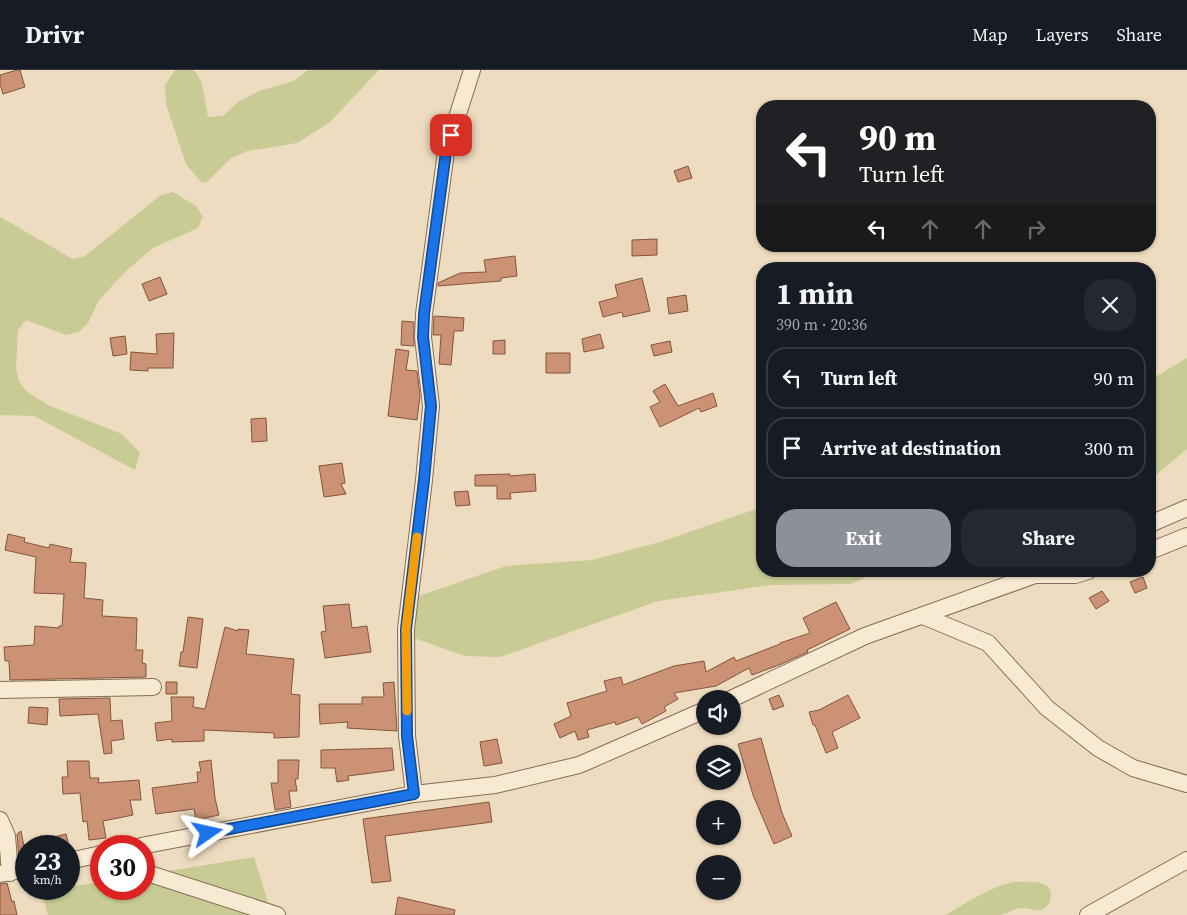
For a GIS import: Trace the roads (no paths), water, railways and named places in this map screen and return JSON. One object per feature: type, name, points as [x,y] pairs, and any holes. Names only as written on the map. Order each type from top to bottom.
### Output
[{"type":"street","points":[[414,794],[407,736],[406,629],[431,406],[423,337],[424,314],[446,152],[472,70]]},
{"type":"street","points":[[1156,521],[1187,508]]},
{"type":"street","points":[[1156,549],[1187,536]]},
{"type":"street","points":[[741,695],[865,636],[1028,577]]},
{"type":"street","points":[[923,616],[988,643],[1047,708],[1098,748],[1132,768],[1187,784]]},
{"type":"street","points":[[0,690],[153,687]]},
{"type":"street","points":[[155,843],[414,794],[495,785],[579,765],[696,714]]},
{"type":"street","points":[[0,820],[7,836],[5,873]]},
{"type":"street","points":[[1088,915],[1187,860]]},
{"type":"street","points":[[155,876],[277,915]]}]
